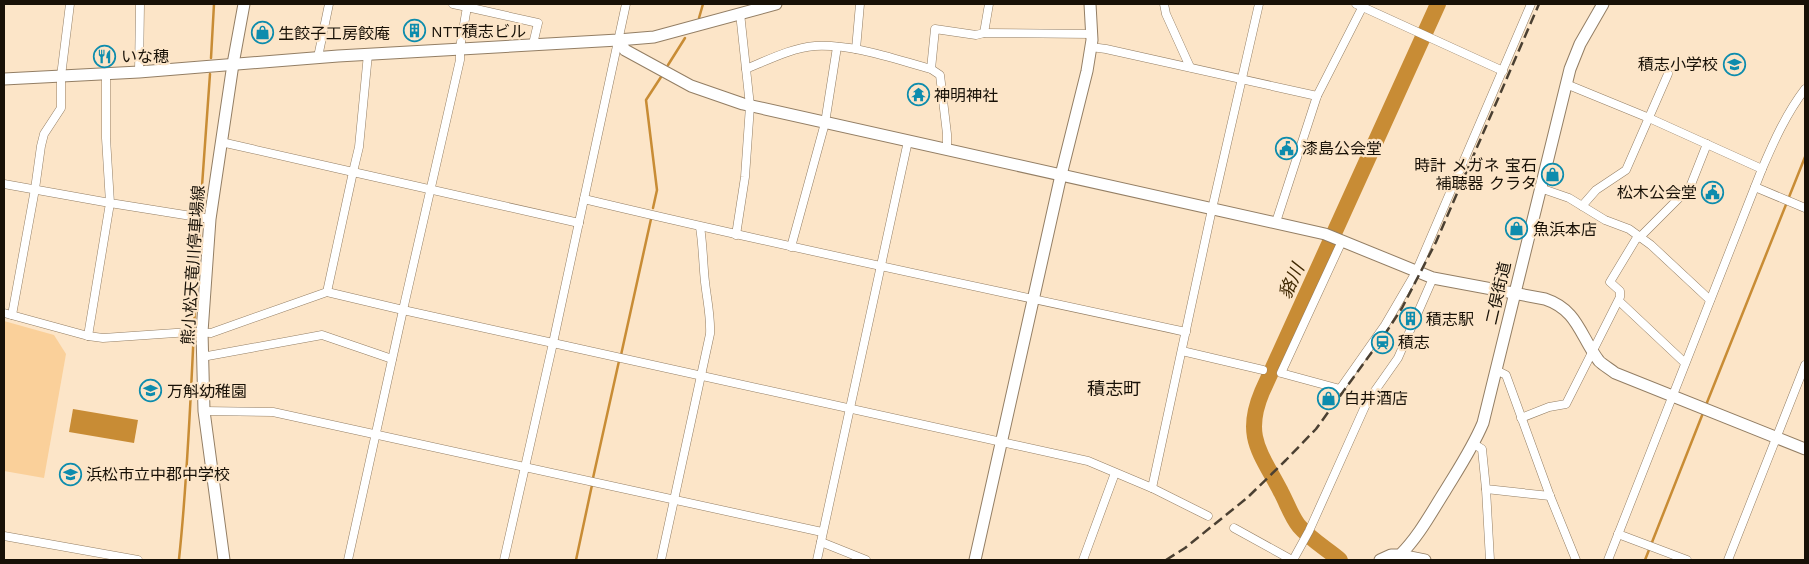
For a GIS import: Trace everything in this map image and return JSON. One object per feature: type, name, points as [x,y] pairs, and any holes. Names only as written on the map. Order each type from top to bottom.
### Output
[{"type":"street","points":[[70,4],[61,76],[61,108],[44,134],[35,189],[8,314],[88,336],[103,338],[196,332],[211,333],[327,292],[1088,461],[1152,488],[1208,516]]},
{"type":"street","points":[[139,72],[140,4]]},
{"type":"street","name":"熊小松天竜川停車場線","points":[[224,560],[204,411],[202,357],[196,332],[221,142],[244,4]]},
{"type":"street","points":[[318,57],[329,4]]},
{"type":"street","points":[[453,4],[467,5],[538,23],[533,44]]},
{"type":"street","points":[[504,560],[626,4]]},
{"type":"street","points":[[4,80],[139,72],[318,57],[618,40],[654,36],[776,4]]},
{"type":"street","points":[[856,49],[860,4]]},
{"type":"street","points":[[984,33],[989,4]]},
{"type":"street","points":[[975,560],[1061,175],[1087,71],[1092,34],[1090,4]]},
{"type":"street","points":[[1164,4],[1166,14],[1190,67]]},
{"type":"street","points":[[1152,488],[1212,209],[1259,4]]},
{"type":"street","points":[[1342,241],[1281,372],[1340,389],[1385,325],[1416,272],[1531,4]]},
{"type":"street","name":"二俣街道","points":[[1400,557],[1424,526],[1474,444],[1483,423],[1570,69],[1580,44],[1603,4]]},
{"type":"street","points":[[348,560],[460,60],[460,48],[467,5]]},
{"type":"street","points":[[1276,222],[1317,96],[1361,5],[1503,71]]},
{"type":"street","points":[[736,235],[745,177],[750,106],[740,13]]},
{"type":"street","points":[[931,69],[935,29],[976,35],[984,33],[1092,34]]},
{"type":"street","points":[[618,40],[625,50],[691,86],[750,106],[1276,222],[1325,234],[1433,278],[1557,303],[1570,313],[1600,362],[1615,373],[1805,449]]},
{"type":"street","points":[[746,69],[790,52],[814,46],[856,49],[931,69],[940,74],[947,134],[946,150]]},
{"type":"street","points":[[791,247],[826,123],[837,47]]},
{"type":"street","points":[[1091,47],[1317,96]]},
{"type":"street","points":[[327,292],[359,147],[368,54]]},
{"type":"street","points":[[88,336],[110,203],[106,138],[106,74]]},
{"type":"street","points":[[1582,206],[1596,190],[1626,170],[1668,74]]},
{"type":"street","points":[[1566,84],[1649,118],[1762,169]]},
{"type":"street","points":[[1608,560],[1762,169],[1787,115],[1805,89]]},
{"type":"street","points":[[816,560],[908,141]]},
{"type":"street","points":[[221,142],[579,223]]},
{"type":"street","points":[[1521,418],[1549,407],[1566,404],[1619,300],[1620,291],[1610,282],[1636,239],[1690,188],[1707,144]]},
{"type":"street","points":[[4,184],[210,219]]},
{"type":"street","points":[[1755,187],[1805,208]]},
{"type":"street","points":[[1540,188],[1570,198],[1605,220],[1629,229],[1710,300]]},
{"type":"street","points":[[584,199],[880,267],[1034,298],[1186,332]]},
{"type":"street","points":[[661,560],[710,334],[711,323],[700,226]]},
{"type":"street","points":[[1234,528],[1292,560],[1307,534],[1367,402],[1398,358],[1433,278]]},
{"type":"street","points":[[1619,300],[1685,363]]},
{"type":"street","points":[[202,357],[322,335],[392,359]]},
{"type":"street","points":[[1182,351],[1262,370]]},
{"type":"street","points":[[1728,560],[1805,365]]},
{"type":"street","points":[[1496,370],[1506,375],[1550,496],[1576,560]]},
{"type":"street","points":[[204,411],[273,412],[822,532]]},
{"type":"street","points":[[1474,444],[1482,449],[1490,560]]},
{"type":"street","points":[[1083,560],[1115,472]]},
{"type":"street","points":[[1486,489],[1550,496]]},
{"type":"street","points":[[1618,534],[1687,560]]},
{"type":"street","points":[[4,536],[138,560]]},
{"type":"street","points":[[820,542],[866,560]]},
{"type":"street","points":[[1380,560],[1391,555],[1425,560]]},
{"type":"shaded area","points":[[4,321],[54,335],[66,354],[44,478],[4,471]]},
{"type":"shaded area","points":[[73,409],[138,420],[134,443],[69,432]]},
{"type":"waterway","points":[[211,58],[214,4]]},
{"type":"waterway","points":[[699,18],[703,4]]},
{"type":"waterway","name":"貉川","points":[[1340,560],[1308,535],[1291,514],[1261,455],[1254,433],[1254,421],[1262,392],[1438,4]]},
{"type":"waterway","points":[[668,65],[685,38]]},
{"type":"waterway","points":[[200,214],[210,74]]},
{"type":"waterway","points":[[653,208],[657,190],[646,100],[661,77]]},
{"type":"waterway","points":[[1706,405],[1805,157]]},
{"type":"waterway","points":[[621,355],[651,219]]},
{"type":"waterway","points":[[179,559],[186,475],[200,224]]},
{"type":"waterway","points":[[593,478],[619,361]]},
{"type":"waterway","points":[[1645,560],[1703,413]]},
{"type":"waterway","points":[[576,560],[592,485]]},
{"type":"railway","points":[[1166,560],[1185,548],[1247,498],[1286,460],[1316,429],[1385,334],[1402,308],[1436,242],[1539,4]]},
{"type":"place","name":"NTT積志ビル","points":[[415,31]]},
{"type":"place","name":"生餃子工房餃庵","points":[[262,33]]},
{"type":"place","name":"いな穂","points":[[105,56]]},
{"type":"place","name":"積志小学校","points":[[1734,64]]},
{"type":"place","name":"神明神社","points":[[918,95]]},
{"type":"place","name":"漆島公会堂","points":[[1286,148]]},
{"type":"place","name":"時計 メガネ 宝石 補聴器 クラタ","points":[[1553,174]]},
{"type":"place","name":"松木公会堂","points":[[1713,192]]},
{"type":"place","name":"魚浜本店","points":[[1517,229]]},
{"type":"place","name":"積志駅","points":[[1410,319]]},
{"type":"place","name":"積志","points":[[1382,342]]},
{"type":"place","name":"万斛幼稚園","points":[[151,391]]},
{"type":"place","name":"白井酒店","points":[[1328,398]]},
{"type":"place","name":"浜松市立中郡中学校","points":[[70,474]]},
{"type":"district","name":"積志町","points":[[1114,388]]}]
